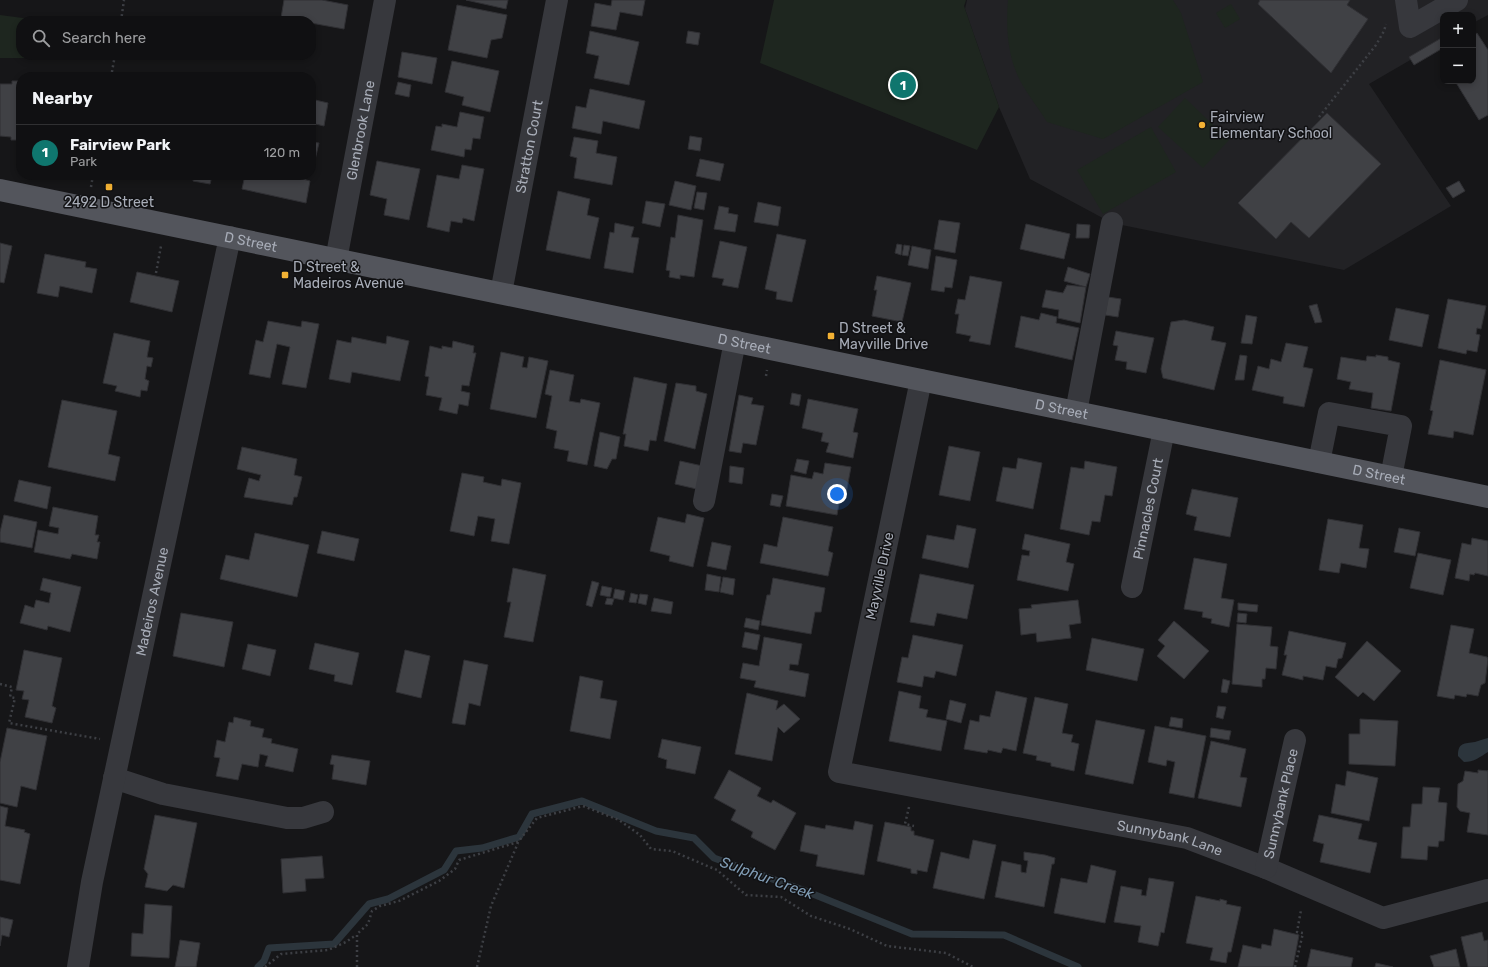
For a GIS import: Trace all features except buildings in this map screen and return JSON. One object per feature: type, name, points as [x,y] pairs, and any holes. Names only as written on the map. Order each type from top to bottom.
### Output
[{"type":"main road","name":"D Street","points":[[0,190],[1488,497]]},
{"type":"street","name":"Glenbrook Lane","points":[[336,260],[386,0]]},
{"type":"street","name":"Stratton Court","points":[[501,293],[557,0]]},
{"type":"street","points":[[1406,0],[1410,27],[1457,0]]},
{"type":"street","points":[[1076,412],[1112,223]]},
{"type":"street","name":"Madeiros Avenue","points":[[78,967],[92,882],[230,237]]},
{"type":"street","points":[[704,501],[735,341]]},
{"type":"street","name":"Mayville Drive","points":[[839,772],[921,380]]},
{"type":"street","points":[[1319,462],[1329,412],[1401,426],[1391,477]]},
{"type":"street","name":"Pinnacles Court","points":[[1132,587],[1164,430]]},
{"type":"street","name":"Sunnybank Place","points":[[1266,868],[1295,740]]},
{"type":"street","name":"Sunnybank Lane","points":[[839,772],[1187,838],[1266,868],[1383,918],[1488,890]]},
{"type":"street","points":[[114,778],[163,794],[287,818],[303,818],[323,812]]},
{"type":"path","points":[[121,16],[124,0]]},
{"type":"path","points":[[1319,117],[1376,45],[1384,31],[1388,17]]},
{"type":"path","points":[[112,72],[114,60]]},
{"type":"path","points":[[156,273],[162,245]]},
{"type":"path","points":[[0,684],[12,687],[10,697],[14,698],[9,723],[122,743]]},
{"type":"path","points":[[910,801],[905,824],[914,826]]},
{"type":"path","points":[[477,967],[491,906],[518,842],[537,818],[583,806],[619,820],[640,835],[651,849],[672,851],[717,870],[746,895],[781,896],[812,916],[850,929],[887,946],[946,954],[972,967]]},
{"type":"path","points":[[265,967],[281,954],[328,950],[346,942],[368,924],[372,911],[376,908],[399,901],[439,881],[455,870],[460,860],[518,842]]},
{"type":"path","points":[[1295,967],[1303,933],[1297,932],[1301,910]]},
{"type":"path","points":[[356,934],[357,967]]},
{"type":"shaded area","points":[[774,0],[966,0],[964,6],[999,107],[977,150],[760,63]]},
{"type":"shaded area","name":"Fairview Elementary School","points":[[967,0],[1488,0],[1488,15],[1476,21],[1476,12],[1440,12],[1440,43],[1369,84],[1451,206],[1344,270],[1112,223],[1030,179],[999,107],[965,9]]},
{"type":"shaded area","points":[[1008,0],[1173,0],[1181,13],[1203,82],[1103,139],[1047,122],[1023,86],[1011,56],[1008,37]]},
{"type":"shaded area","points":[[1231,4],[1240,19],[1225,28],[1216,13]]},
{"type":"shaded area","points":[[0,15],[16,17],[16,58],[0,58]]},
{"type":"shaded area","points":[[1185,98],[1229,140],[1203,168],[1158,127]]},
{"type":"shaded area","points":[[1151,127],[1176,172],[1103,214],[1077,170]]},
{"type":"shaded area","points":[[1488,738],[1488,752],[1480,757],[1464,762],[1458,756],[1459,748],[1462,744]]},
{"type":"waterway","name":"Sulphur Creek","points":[[258,967],[264,961],[269,948],[334,944],[369,904],[388,899],[444,870],[456,851],[482,848],[519,837],[532,814],[582,801],[656,831],[694,838],[714,858],[803,890],[912,934],[1004,935],[1078,967]]},
{"type":"place","name":"Fairview Park","points":[[903,85]]},
{"type":"place","name":"Fairview Elementary School","points":[[1202,125]]},
{"type":"place","name":"2492 D Street","points":[[109,187]]},
{"type":"place","name":"D Street & Madeiros Avenue","points":[[285,275]]},
{"type":"place","name":"D Street & Mayville Drive","points":[[831,336]]}]
